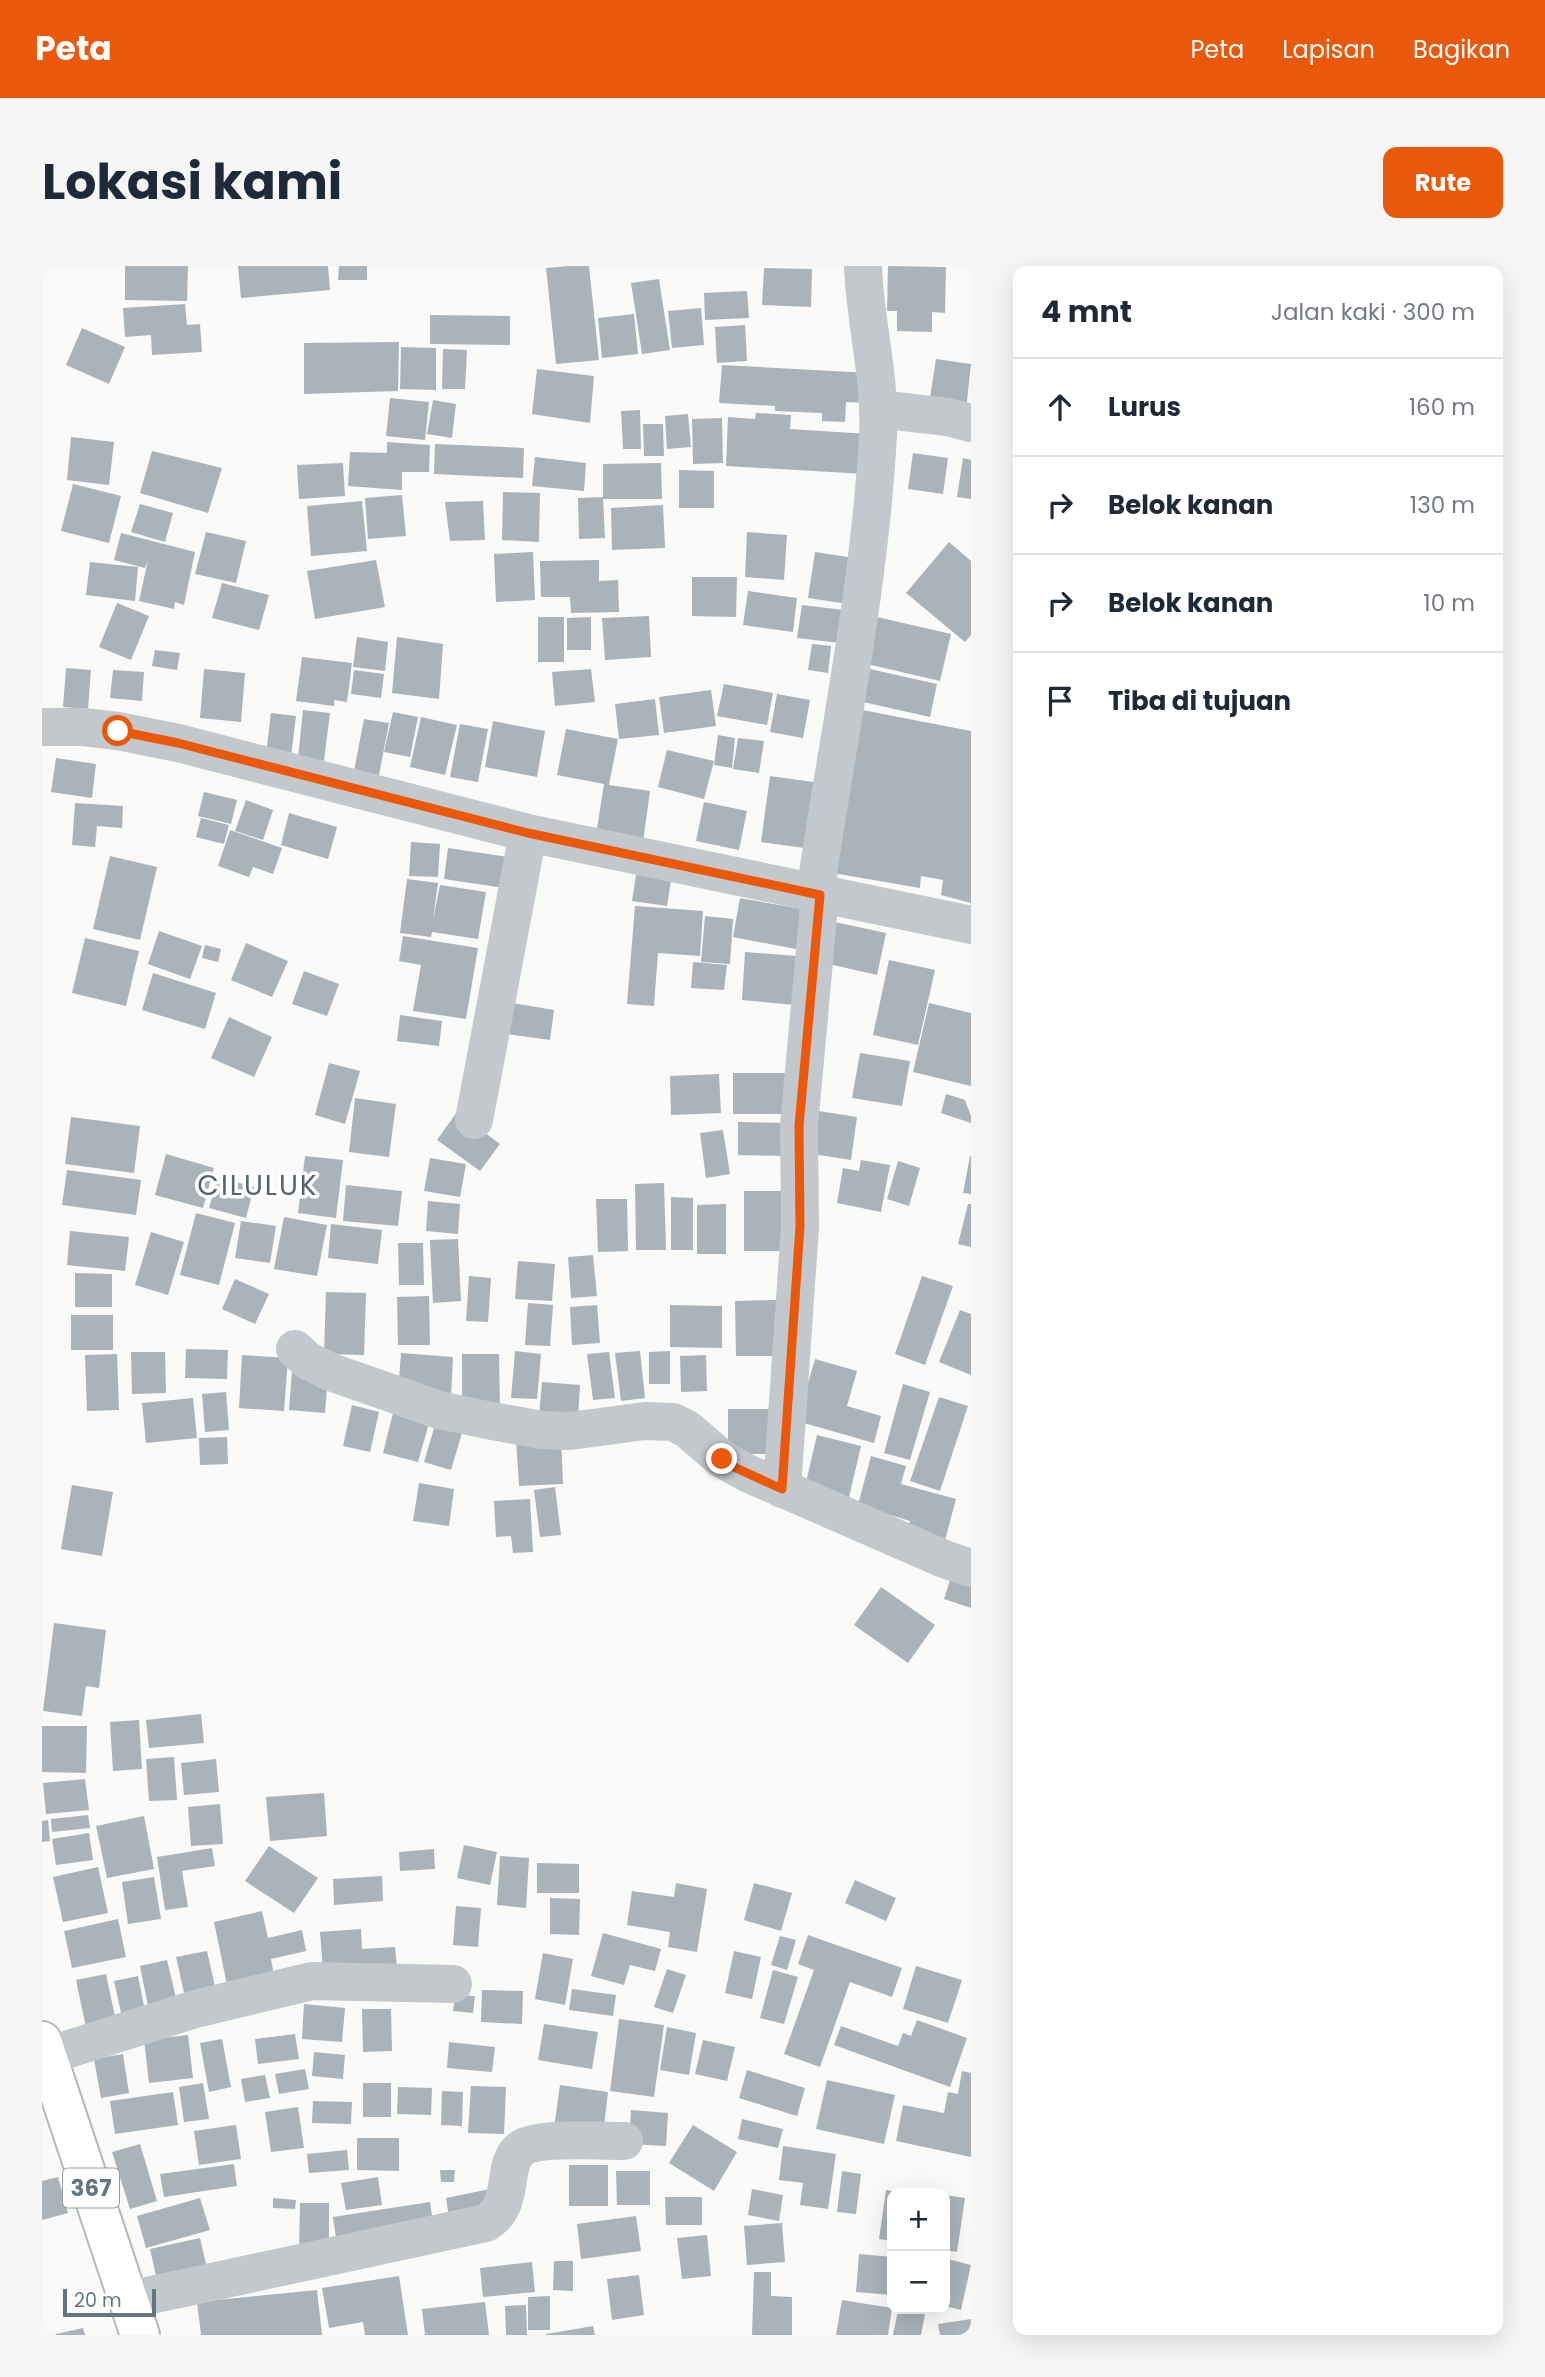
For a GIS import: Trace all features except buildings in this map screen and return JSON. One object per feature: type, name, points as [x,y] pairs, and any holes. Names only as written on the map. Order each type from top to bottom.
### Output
[{"type":"main road","name":"367","points":[[44,2049],[52,2105],[134,2318]]},
{"type":"street","points":[[782,1489],[800,1226],[799,1126],[820,895],[818,873],[869,534],[878,433],[878,389],[863,266]]},
{"type":"street","points":[[878,409],[948,417],[971,423]]},
{"type":"street","points":[[42,727],[83,727],[166,741],[528,833],[971,925]]},
{"type":"street","points":[[474,1120],[528,833]]},
{"type":"street","points":[[295,1349],[308,1361],[331,1373],[439,1410],[486,1420],[541,1430],[570,1431],[645,1420],[673,1422],[687,1429],[736,1468],[971,1569]]},
{"type":"street","points":[[44,2049],[268,1990],[313,1981],[453,1984]]},
{"type":"street","points":[[134,2318],[486,2223],[496,2217],[505,2199],[512,2160],[521,2149],[545,2142],[624,2141]]},
{"type":"district","name":"CILULUK","points":[[258,1185]]},
{"type":"route","points":[[118,731],[178,743],[528,833],[820,895],[799,1126],[800,1226],[782,1489],[722,1459]]}]
